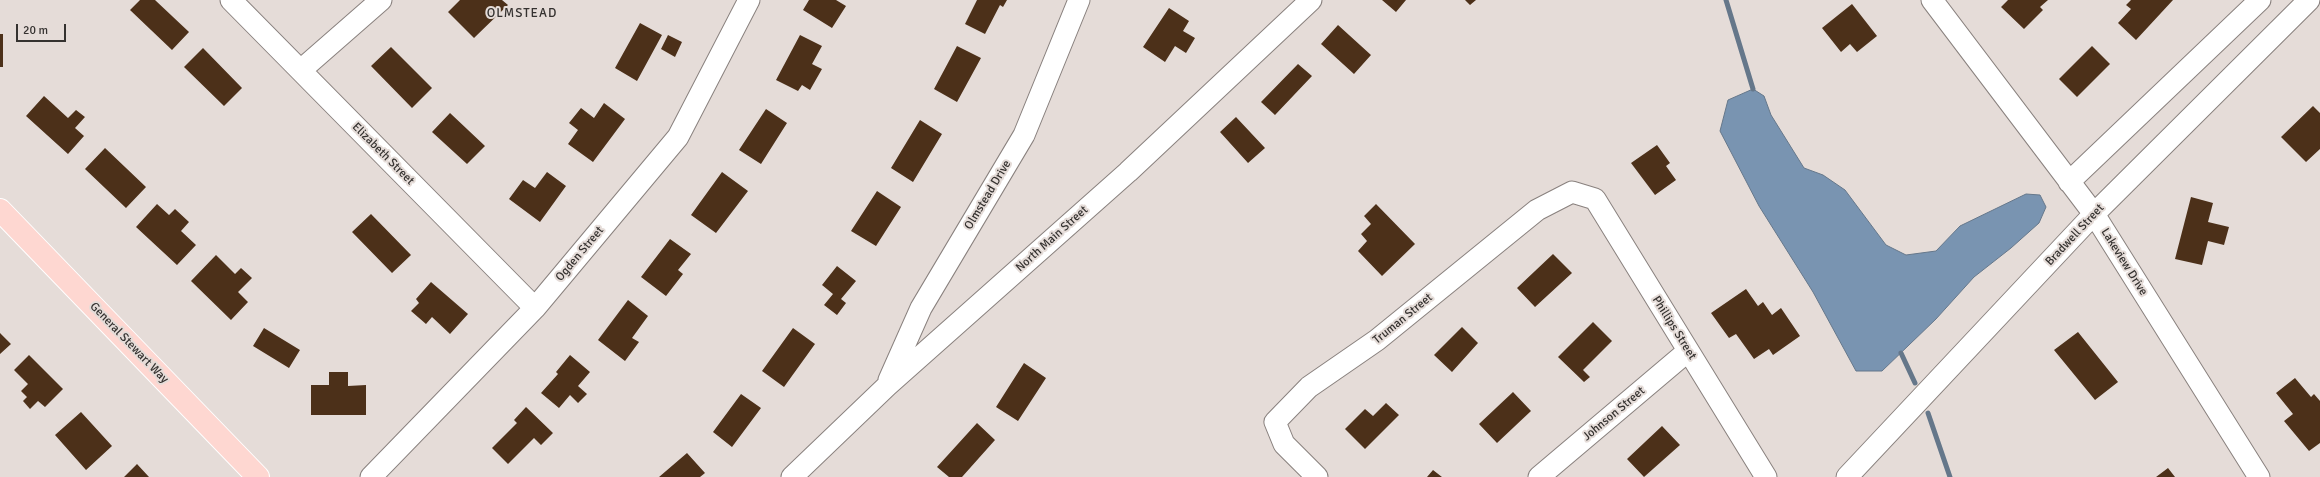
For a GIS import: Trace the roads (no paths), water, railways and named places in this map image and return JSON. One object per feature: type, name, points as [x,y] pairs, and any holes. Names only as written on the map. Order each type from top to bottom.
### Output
[{"type":"main road","name":"General Stewart Way","points":[[0,210],[258,477]]},
{"type":"street","name":"Elizabeth Street","points":[[231,0],[535,308]]},
{"type":"street","points":[[301,70],[381,0]]},
{"type":"street","name":"Ogden Street","points":[[371,477],[535,308],[678,138],[749,0]]},
{"type":"street","name":"Olmstead Drive","points":[[887,386],[921,308],[1024,135],[1079,0]]},
{"type":"street","name":"North Main Street","points":[[792,477],[887,386],[1128,172],[1311,0]]},
{"type":"street","points":[[2069,182],[2260,0]]},
{"type":"street","name":"Bradwell Street","points":[[1847,477],[2094,214],[2309,0]]},
{"type":"street","name":"Lakeview Drive","points":[[1936,2],[2094,214],[2258,477]]},
{"type":"street","name":"Phillips Street","points":[[1572,192],[1595,199],[1766,477]]},
{"type":"street","name":"Truman Street","points":[[1317,477],[1284,444],[1275,422],[1309,387],[1377,340],[1537,210],[1572,192]]},
{"type":"street","name":"Johnson Street","points":[[1539,477],[1688,351]]},
{"type":"water","points":[[1753,89],[1764,96],[1771,115],[1804,168],[1823,175],[1845,190],[1886,245],[1906,255],[1936,251],[1960,226],[2026,194],[2040,195],[2046,207],[2039,223],[2011,248],[1974,277],[1936,319],[1882,371],[1856,371],[1813,292],[1759,206],[1720,131],[1728,100]]},
{"type":"waterway","points":[[1726,0],[1753,89]]},
{"type":"waterway","points":[[1901,353],[1915,383]]},
{"type":"waterway","points":[[1928,413],[1950,477]]},
{"type":"district","name":"OLMSTEAD","points":[[522,14]]}]
